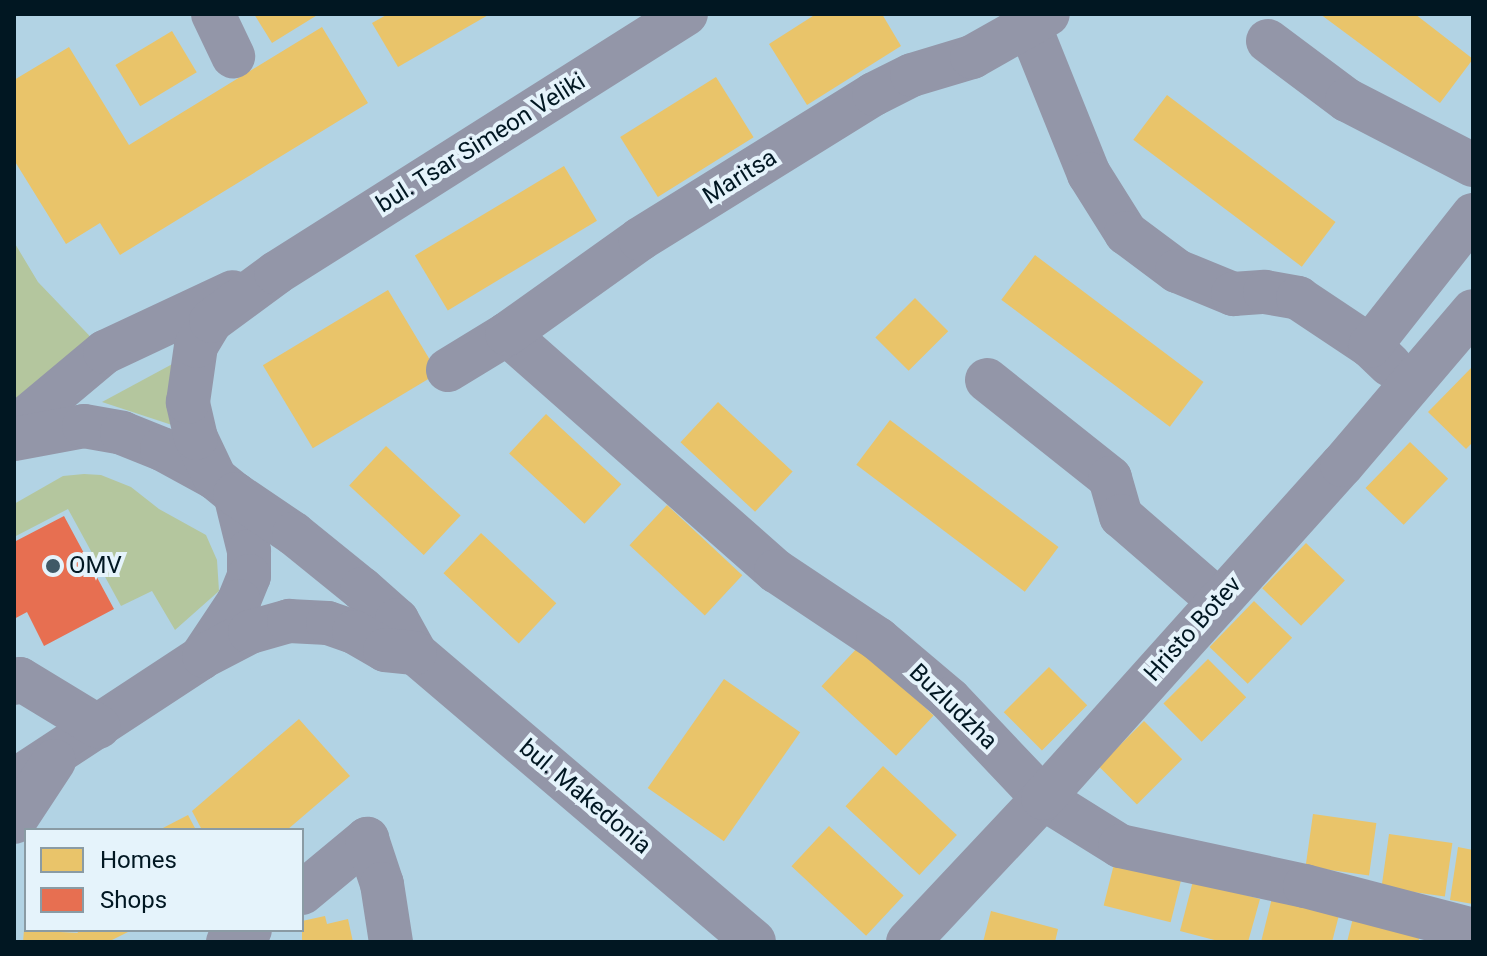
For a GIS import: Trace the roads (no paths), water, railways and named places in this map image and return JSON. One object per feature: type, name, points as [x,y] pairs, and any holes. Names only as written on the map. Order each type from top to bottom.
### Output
[{"type":"street","points":[[213,14],[233,56]]},
{"type":"street","name":"bul. Tsar Simeon Veliki","points":[[201,658],[228,623],[249,576],[246,527],[196,438],[188,402],[196,346],[211,321],[276,273],[686,14]]},
{"type":"street","points":[[1038,20],[1089,174],[1126,233],[1177,271],[1233,294],[1265,292],[1298,298],[1370,346],[1413,384]]},
{"type":"street","name":"Maritsa","points":[[448,370],[507,334],[640,239],[874,94],[912,75],[972,57],[1038,20]]},
{"type":"street","points":[[1268,41],[1347,100],[1473,165]]},
{"type":"street","points":[[1370,346],[1473,215]]},
{"type":"street","name":"bul. Tsar Simeon Veliki","points":[[14,428],[105,352],[276,273]]},
{"type":"street","name":"Hristo Botev","points":[[908,942],[1043,798],[1413,384],[1473,311]]},
{"type":"street","name":"Buzludzha","points":[[507,334],[776,571],[878,639],[949,699],[1043,798],[1120,846],[1305,886],[1473,930]]},
{"type":"street","points":[[987,380],[1110,478],[1121,516],[1218,600]]},
{"type":"street","name":"bul. Makedonia","points":[[14,439],[84,426],[122,433],[225,486],[294,534],[374,600],[397,620],[415,653],[754,942]]},
{"type":"street","name":"bul. Makedonia","points":[[201,658],[250,632],[289,621],[328,623],[354,632],[385,650],[415,653]]},
{"type":"street","points":[[14,781],[201,658]]},
{"type":"street","points":[[16,677],[99,727]]},
{"type":"street","points":[[14,822],[60,753]]},
{"type":"street","points":[[304,891],[367,839],[382,884],[391,942]]},
{"type":"street","points":[[228,942],[246,932]]},
{"type":"place","name":"OMV","points":[[53,566]]}]
